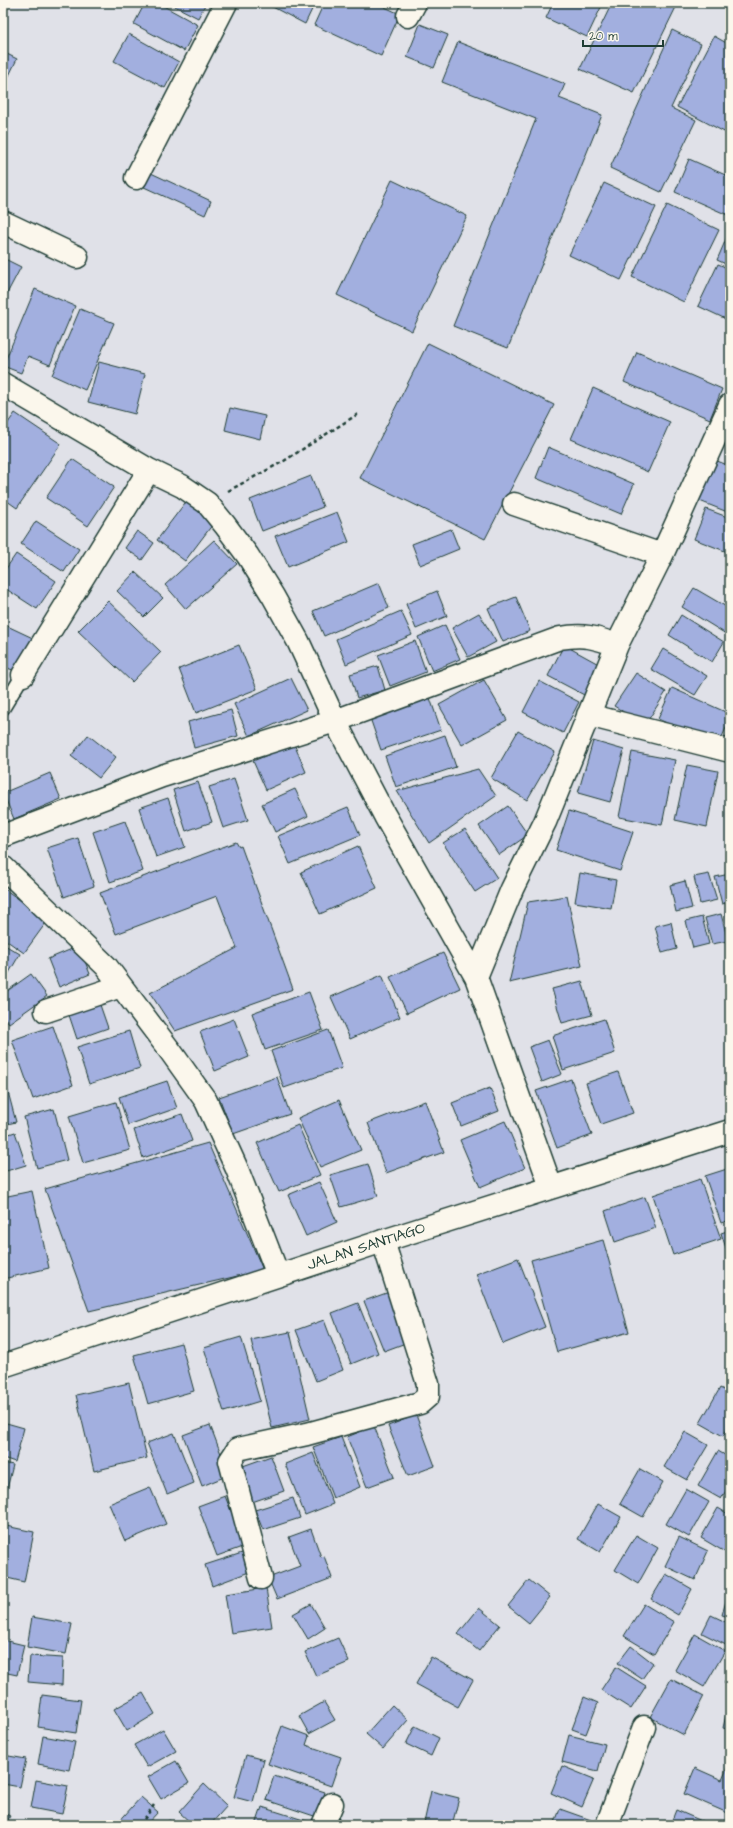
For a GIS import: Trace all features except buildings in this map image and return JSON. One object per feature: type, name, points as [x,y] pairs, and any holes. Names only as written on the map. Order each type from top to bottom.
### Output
[{"type":"main road","points":[[136,178],[226,3]]},
{"type":"main road","points":[[3,222],[77,257]]},
{"type":"main road","points":[[3,384],[149,470],[182,486],[207,503],[248,556],[273,596],[298,641],[334,721],[385,816],[476,977],[551,1187]]},
{"type":"main road","points":[[476,977],[512,889],[545,822],[617,645],[662,555],[730,405]]},
{"type":"main road","points":[[23,675],[149,470]]},
{"type":"main road","points":[[514,504],[662,555]]},
{"type":"main road","points":[[3,836],[162,776],[334,721],[560,638],[579,635],[592,637],[617,645]]},
{"type":"main road","points":[[588,715],[730,751]]},
{"type":"main road","points":[[3,867],[106,966],[206,1101],[237,1169],[278,1275]]},
{"type":"main road","points":[[46,1011],[121,986]]},
{"type":"main road","name":"JALAN SANTIAGO","points":[[3,1366],[383,1241],[730,1131]]},
{"type":"main road","points":[[261,1578],[230,1461],[238,1449],[307,1434],[420,1403],[428,1396],[428,1384],[383,1241]]},
{"type":"main road","points":[[607,1825],[644,1728]]},
{"type":"main road","points":[[323,1825],[332,1804]]},
{"type":"lane","points":[[3,708],[23,675]]},
{"type":"path","points":[[207,503],[284,461],[358,414]]},
{"type":"path","points":[[140,1825],[154,1805]]}]
